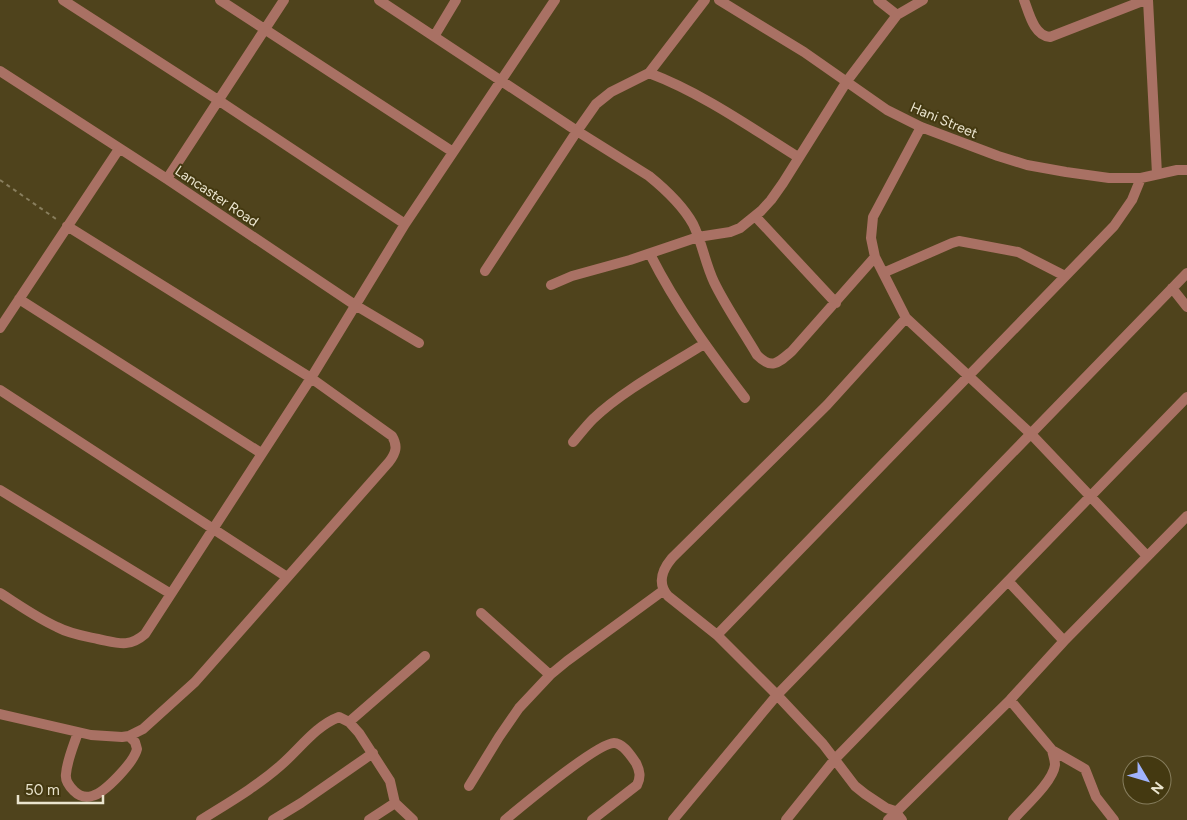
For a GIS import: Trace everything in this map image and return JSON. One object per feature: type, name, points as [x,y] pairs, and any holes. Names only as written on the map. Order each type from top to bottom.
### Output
[{"type":"street","points":[[63,0],[405,224]]},
{"type":"street","points":[[220,0],[453,152]]},
{"type":"street","points":[[167,179],[284,0]]},
{"type":"street","points":[[379,0],[660,184],[693,224],[715,284],[757,355],[765,363],[772,364],[781,361],[792,351],[876,257]]},
{"type":"street","points":[[435,35],[456,0]]},
{"type":"street","points":[[0,593],[59,628],[80,635],[116,643],[130,643],[138,640],[145,634],[311,378],[405,224],[555,0]]},
{"type":"street","points":[[485,271],[577,131],[603,98],[649,73],[705,0]]},
{"type":"street","name":"Hani Street","points":[[719,0],[846,80],[887,110],[921,126],[998,156],[1027,165],[1101,176],[1141,178],[1187,170]]},
{"type":"street","points":[[878,0],[897,15]]},
{"type":"street","points":[[551,286],[572,276],[650,254],[698,237],[730,232],[740,228],[766,206],[783,183],[846,80],[897,15],[923,0]]},
{"type":"street","points":[[1024,0],[1039,33],[1044,37],[1050,37],[1147,0],[1157,174]]},
{"type":"street","name":"Lancaster Road","points":[[0,71],[167,179],[355,305],[419,343]]},
{"type":"street","points":[[649,73],[690,92],[798,156]]},
{"type":"street","points":[[921,126],[873,218],[871,238],[876,257],[906,318],[1031,434],[1147,556]]},
{"type":"street","points":[[0,328],[119,149]]},
{"type":"street","points":[[717,635],[1114,226],[1132,200],[1141,178]]},
{"type":"street","points":[[755,216],[836,303]]},
{"type":"street","points":[[0,714],[78,732],[107,736],[129,736],[149,724],[195,682],[389,462],[396,450],[396,443],[392,436],[311,378],[67,226]]},
{"type":"street","points":[[883,273],[960,241],[1018,252],[1065,276]]},
{"type":"street","points":[[650,254],[666,286],[704,344],[745,398]]},
{"type":"street","points":[[673,820],[777,694],[1187,273]]},
{"type":"street","points":[[1172,288],[1187,307]]},
{"type":"street","points":[[19,299],[261,453]]},
{"type":"street","points":[[902,820],[895,811],[886,808],[847,778],[835,758],[777,694],[717,635],[664,590],[661,579],[666,565],[672,558],[797,436],[906,318]]},
{"type":"street","points":[[573,442],[594,418],[605,409],[631,390],[704,344]]},
{"type":"street","points":[[0,390],[287,577]]},
{"type":"street","points":[[786,820],[835,758],[1009,582],[1187,397]]},
{"type":"street","points":[[0,490],[171,594]]},
{"type":"street","points":[[888,820],[895,811],[1010,700],[1064,641],[1187,516]]},
{"type":"street","points":[[1009,582],[1064,641]]},
{"type":"street","points":[[469,786],[519,708],[550,675],[567,660],[664,590]]},
{"type":"street","points":[[481,613],[550,675]]},
{"type":"street","points":[[349,722],[425,656]]},
{"type":"street","points":[[1010,700],[1052,750],[1085,770],[1096,797],[1114,820]]},
{"type":"street","points":[[201,820],[245,793],[280,766],[304,742],[329,722],[339,717],[349,722],[373,753],[390,781],[395,803],[414,820]]},
{"type":"street","points":[[78,732],[66,773],[69,785],[76,793],[84,797],[92,796],[102,791],[130,761],[137,749],[135,742],[129,736]]},
{"type":"street","points":[[505,820],[555,780],[605,745],[618,744],[623,747],[635,762],[640,774],[639,780],[636,785],[592,820]]},
{"type":"street","points":[[1013,820],[1047,781],[1053,771],[1055,765],[1052,750]]},
{"type":"street","points":[[272,820],[301,803],[373,753]]},
{"type":"street","points":[[369,820],[395,803]]},
{"type":"path","points":[[0,180],[67,226]]}]
